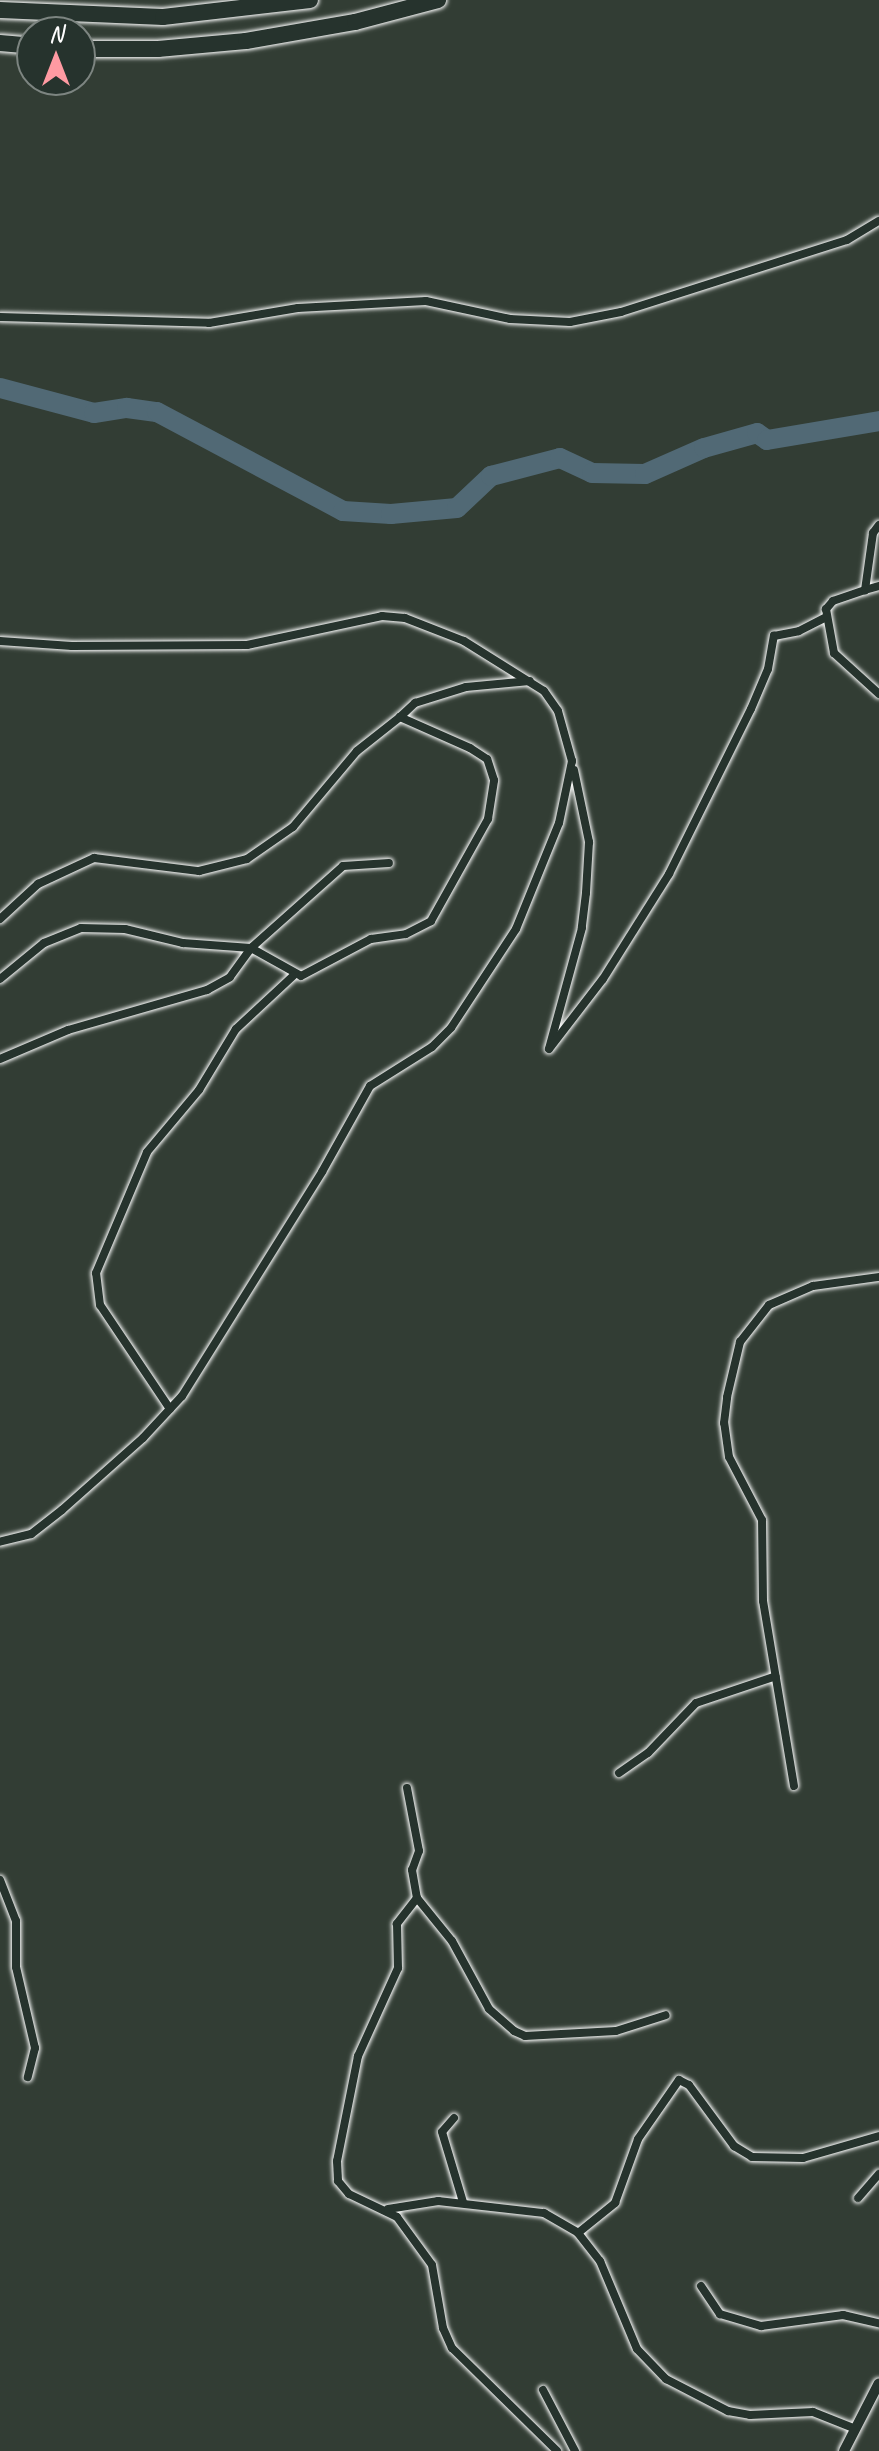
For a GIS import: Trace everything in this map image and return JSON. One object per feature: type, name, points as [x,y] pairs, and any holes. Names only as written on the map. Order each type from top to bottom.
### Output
[{"type":"highway","points":[[0,10],[163,17],[310,0]]},
{"type":"highway","points":[[96,49],[158,49],[246,41],[355,22],[438,0]]},
{"type":"street","points":[[0,317],[209,323],[298,308],[426,301],[510,319],[570,322],[621,312],[847,240],[879,221]]},
{"type":"street","points":[[865,590],[873,533],[879,525]]},
{"type":"street","points":[[0,641],[72,646],[247,645],[390,615],[464,641],[532,681],[558,711],[572,761],[590,853],[582,928],[549,1049],[610,968],[676,861],[751,709],[768,669],[774,636],[821,619],[833,601],[879,586]]},
{"type":"street","points":[[821,619],[834,653],[879,694]]},
{"type":"street","points":[[0,919],[38,884],[94,858],[199,871],[224,868],[254,855],[293,827],[357,751],[415,703],[466,687],[532,681]]},
{"type":"street","points":[[170,1409],[100,1305],[96,1273],[147,1152],[199,1090],[236,1029],[293,976],[315,971],[371,939],[406,934],[431,921],[488,819],[495,791],[487,759],[400,717]]},
{"type":"street","points":[[0,1542],[42,1526],[170,1409],[322,1172],[370,1086],[432,1047],[451,1028],[516,929],[559,823],[572,761]]},
{"type":"street","points":[[0,1059],[68,1030],[207,990],[230,977],[251,948],[343,866],[389,863]]},
{"type":"street","points":[[0,979],[44,943],[81,928],[101,926],[183,943],[251,948],[293,976]]},
{"type":"street","points":[[794,1786],[763,1601],[762,1520],[725,1441],[727,1397],[740,1342],[755,1317],[784,1296],[813,1286],[879,1277]]},
{"type":"street","points":[[619,1773],[648,1753],[696,1703],[776,1676]]},
{"type":"street","points":[[407,1788],[419,1851],[412,1870],[417,1898],[452,1941],[489,2009],[514,2031],[525,2036],[616,2031],[666,2015]]},
{"type":"street","points":[[0,1880],[16,1921],[16,1967],[35,2048],[28,2077]]},
{"type":"street","points":[[417,1898],[397,1924],[398,1968],[358,2056],[337,2161],[338,2181],[349,2194],[388,2209],[463,2202],[536,2211],[578,2233],[600,2261],[637,2349],[666,2379],[728,2411],[750,2415],[813,2412],[856,2429]]},
{"type":"street","points":[[578,2233],[615,2203],[627,2161],[657,2105],[675,2082],[684,2080],[734,2146],[752,2157],[803,2158],[879,2136]]},
{"type":"street","points":[[454,2118],[442,2132],[463,2202]]},
{"type":"street","points":[[858,2198],[879,2174]]},
{"type":"street","points":[[388,2209],[432,2265],[443,2328],[452,2348],[557,2451]]},
{"type":"street","points":[[701,2286],[720,2314],[761,2326],[843,2315],[879,2323]]},
{"type":"street","points":[[844,2451],[879,2383]]},
{"type":"street","points":[[543,2390],[575,2451]]},
{"type":"waterway","points":[[0,388],[94,413],[127,408],[157,412],[343,511],[391,514],[457,508],[491,476],[560,458],[592,473],[645,474],[704,448],[757,433],[767,440],[879,421]]}]
